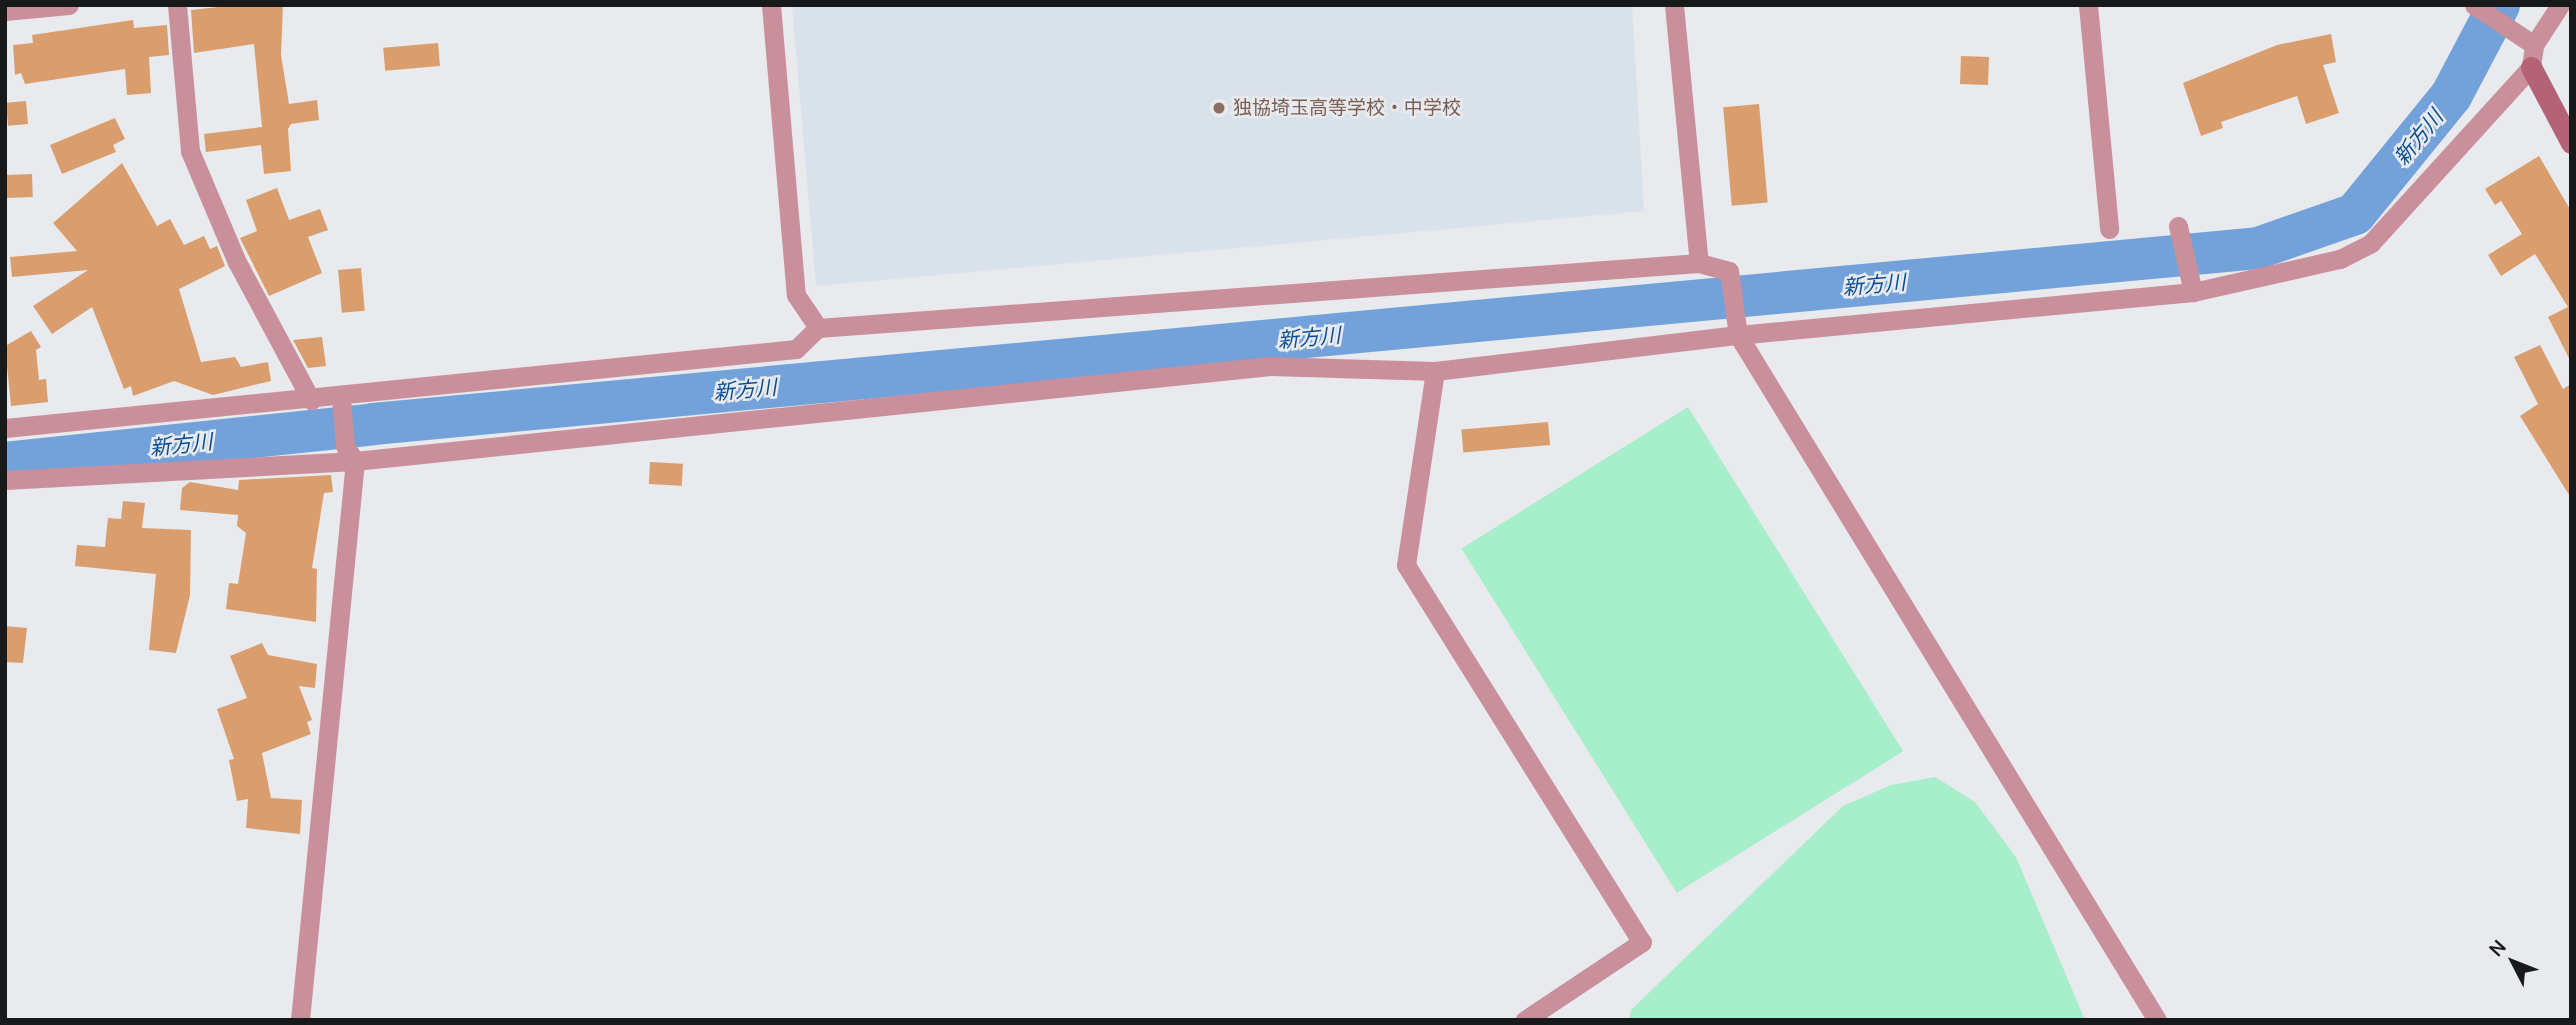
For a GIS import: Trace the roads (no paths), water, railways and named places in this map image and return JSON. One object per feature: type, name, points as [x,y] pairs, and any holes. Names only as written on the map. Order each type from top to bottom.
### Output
[{"type":"street","points":[[5,11],[69,5]]},
{"type":"street","points":[[177,5],[190,151],[237,262],[311,400]]},
{"type":"street","points":[[771,5],[796,295],[817,328]]},
{"type":"street","points":[[1674,5],[1699,263]]},
{"type":"street","points":[[2088,5],[2109,229]]},
{"type":"street","points":[[2473,5],[2535,45]]},
{"type":"street","points":[[5,480],[350,454],[1257,367],[1435,371],[1738,335],[2193,292],[2340,260],[2371,243],[2531,67],[2535,45],[2560,5]]},
{"type":"street","points":[[2531,67],[2571,143]]},
{"type":"street","points":[[2178,226],[2193,292]]},
{"type":"street","points":[[5,428],[311,400],[341,403],[796,349],[817,328],[1699,263],[1729,271],[1738,335],[2157,1020]]},
{"type":"street","points":[[1435,371],[1406,565],[1642,942],[1525,1020]]},
{"type":"street","points":[[300,1020],[350,454],[341,403]]},
{"type":"waterway","name":"新方川","points":[[5,463],[373,424],[2258,248],[2355,214],[2451,96],[2499,5]]},
{"type":"place","name":"独協埼玉高等学校・中学校","points":[[1219,108]]}]
